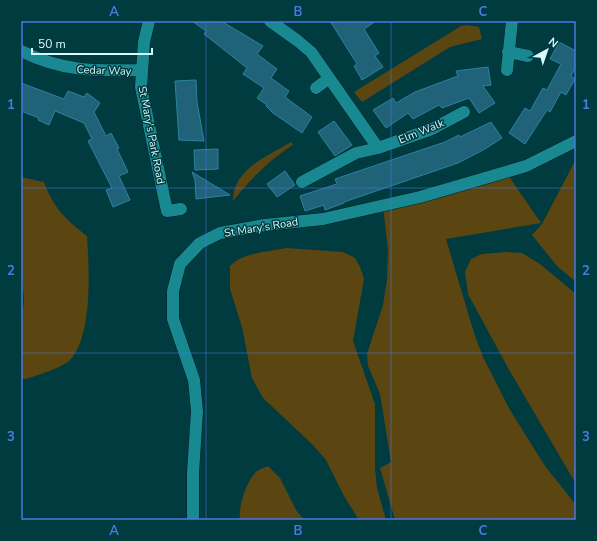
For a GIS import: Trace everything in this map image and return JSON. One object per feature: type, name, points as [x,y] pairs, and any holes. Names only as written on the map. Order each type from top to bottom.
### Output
[{"type":"street","name":"St Mary's Park Road","points":[[149,21],[144,42],[141,70],[141,87],[144,106],[167,211],[181,209]]},
{"type":"street","points":[[270,21],[303,45],[314,57],[328,79],[378,148]]},
{"type":"street","points":[[507,70],[512,21]]},
{"type":"street","name":"Cedar Way","points":[[21,51],[47,62],[71,69],[92,71],[141,70]]},
{"type":"street","points":[[508,52],[528,56]]},
{"type":"street","points":[[316,88],[328,79]]},
{"type":"street","name":"Elm Walk","points":[[302,182],[356,153],[378,148],[432,129],[464,112]]},
{"type":"street","name":"St Mary's Road","points":[[193,520],[197,410],[194,380],[173,319],[173,291],[180,264],[200,244],[220,233],[265,225],[323,219],[420,197],[526,166],[576,140]]},
{"type":"shaded area","points":[[467,25],[479,27],[482,39],[450,47],[362,102],[354,92],[461,26]]},
{"type":"shaded area","points":[[291,142],[293,145],[261,170],[233,201],[239,180],[245,172],[263,158]]},
{"type":"shaded area","points":[[576,159],[576,282],[557,266],[532,235],[542,224]]},
{"type":"shaded area","points":[[506,172],[541,223],[446,239],[474,333],[483,357],[510,410],[545,466],[576,505],[576,520],[395,520],[380,468],[391,462],[380,394],[368,366],[367,354],[383,305],[387,280],[388,250],[383,206]]},
{"type":"shaded area","points":[[21,177],[44,182],[56,206],[87,236],[89,282],[83,334],[78,348],[71,359],[50,371],[26,379],[21,379],[21,331],[24,299],[21,268]]},
{"type":"shaded area","points":[[286,248],[343,252],[355,258],[360,267],[364,279],[353,341],[375,404],[375,469],[377,488],[386,520],[359,520],[344,496],[326,460],[313,445],[263,398],[252,378],[242,327],[230,289],[230,266],[235,261],[249,255]]},
{"type":"shaded area","points":[[506,252],[522,253],[540,264],[576,294],[576,484],[508,368],[468,294],[465,272],[471,259],[482,254]]},
{"type":"shaded area","points":[[268,466],[280,478],[296,510],[304,520],[240,520],[240,508],[249,481],[257,471]]},
{"type":"building","points":[[192,21],[221,21],[263,46],[257,54],[277,69],[271,78],[289,91],[285,97],[312,117],[302,133],[273,113],[266,106],[267,105],[257,98],[264,88],[243,74],[247,68],[204,34],[206,31]]},
{"type":"building","points":[[330,21],[376,21],[364,29],[379,53],[375,56],[383,67],[362,80],[354,66],[357,64]]},
{"type":"building","points":[[559,42],[576,51],[576,66],[571,76],[575,79],[566,95],[561,92],[550,112],[547,110],[525,144],[509,133],[525,108],[530,111],[543,88],[547,90],[561,64],[550,59]]},
{"type":"building","points":[[488,67],[491,85],[483,86],[495,103],[479,113],[469,98],[442,108],[439,105],[413,119],[408,113],[386,128],[373,110],[393,98],[396,103],[415,92],[458,76],[456,71]]},
{"type":"building","points":[[196,80],[197,102],[204,141],[179,140],[175,81]]},
{"type":"building","points":[[21,83],[64,99],[68,91],[84,97],[87,93],[100,103],[94,112],[106,136],[111,133],[119,148],[117,149],[128,172],[119,176],[130,200],[113,207],[106,190],[112,188],[88,141],[92,139],[84,123],[55,111],[49,125],[38,120],[39,118],[21,111]]},
{"type":"building","points":[[334,121],[352,145],[335,156],[318,132]]},
{"type":"building","points":[[491,122],[502,138],[458,163],[344,202],[325,210],[324,205],[305,211],[300,196],[337,184],[335,179],[445,142],[459,135],[460,137]]},
{"type":"building","points":[[218,149],[218,169],[195,170],[194,150]]},
{"type":"building","points":[[285,171],[295,185],[277,197],[267,184]]},
{"type":"building","points":[[192,172],[230,195],[196,199],[195,180]]}]
